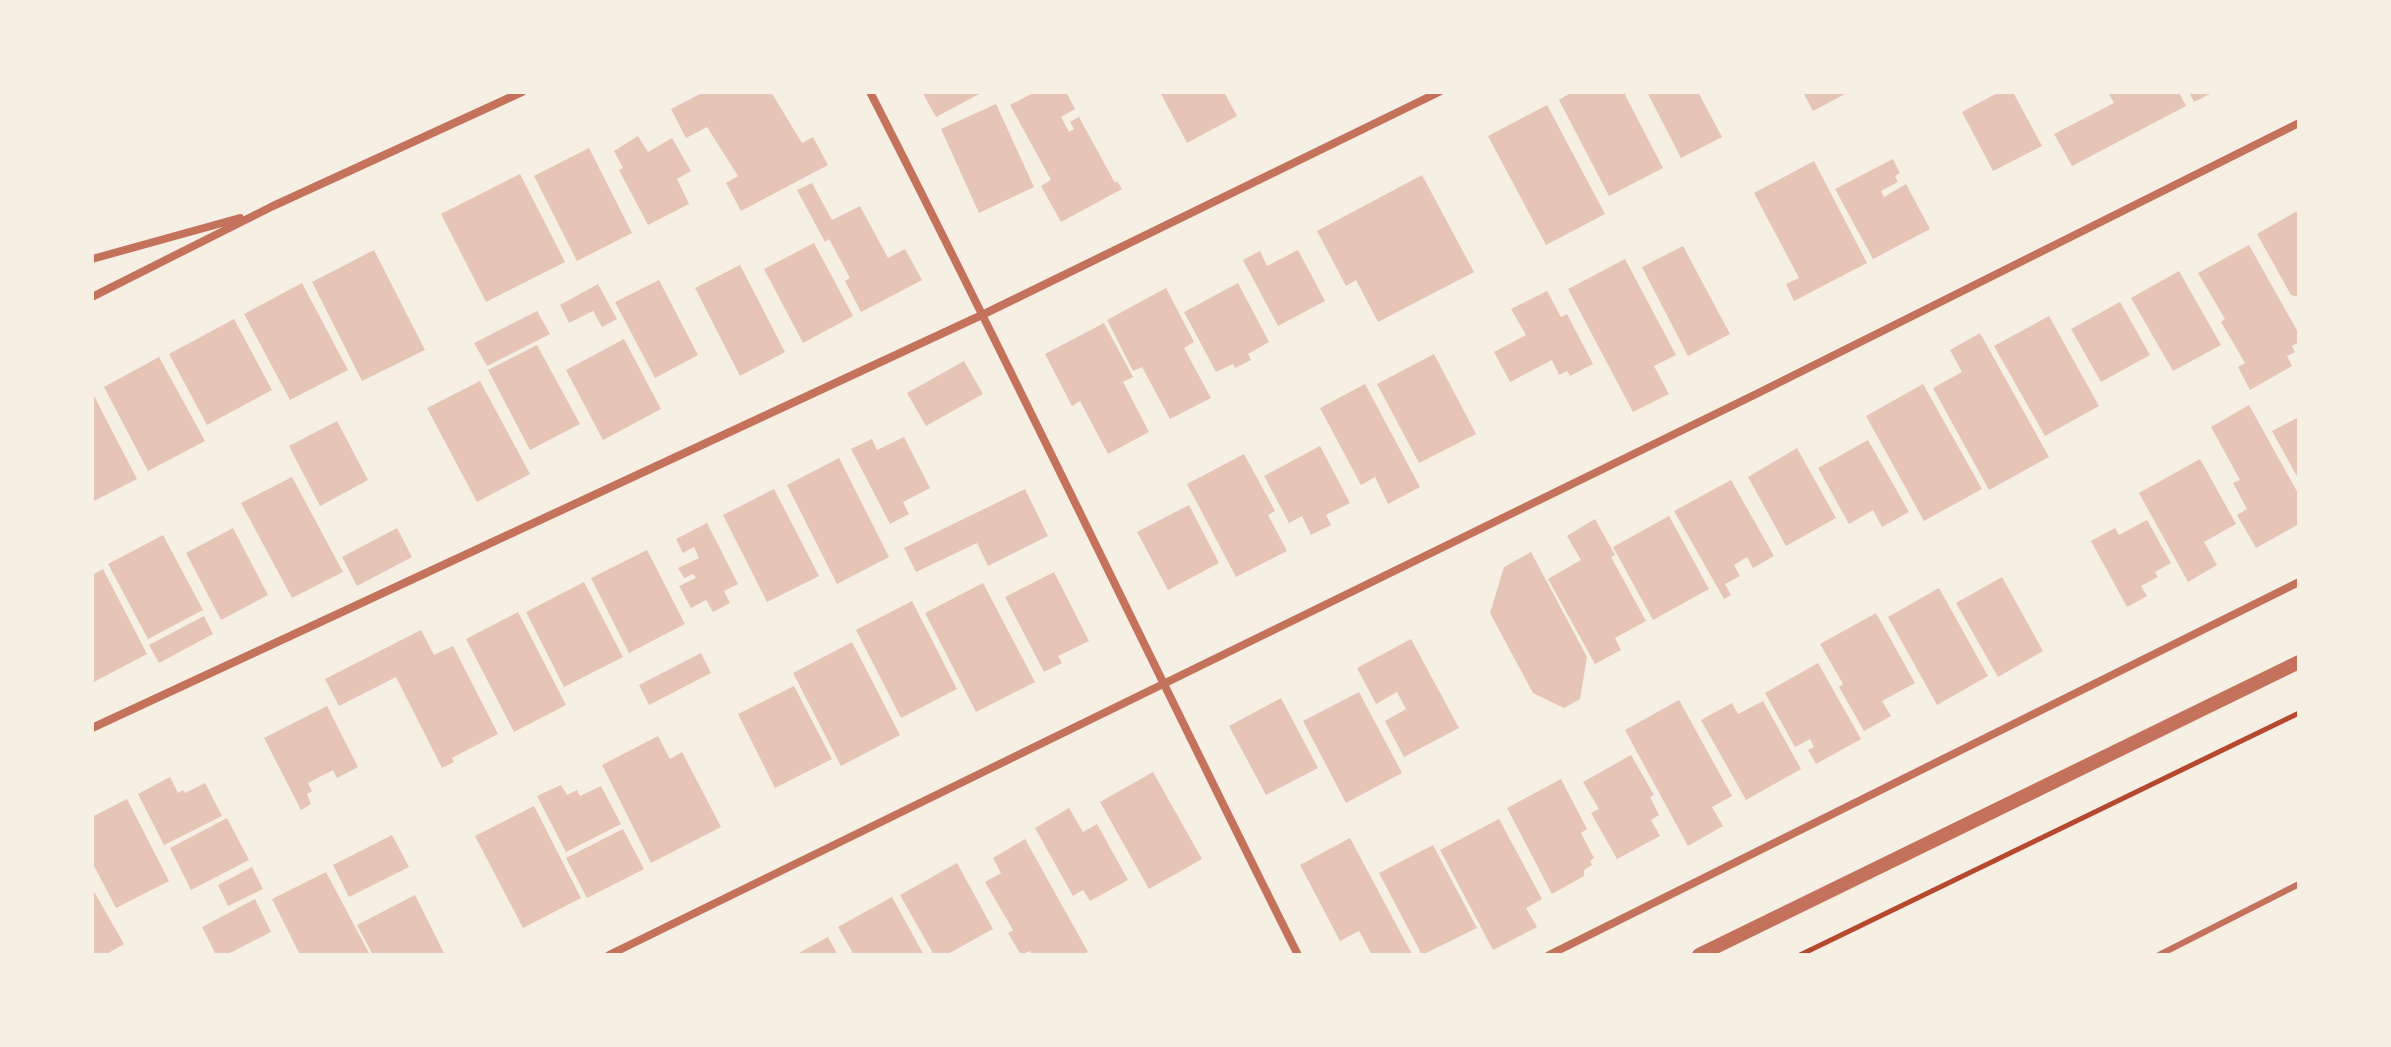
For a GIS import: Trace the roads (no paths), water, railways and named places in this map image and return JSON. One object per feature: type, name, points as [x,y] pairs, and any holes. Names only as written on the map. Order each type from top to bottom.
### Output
[{"type":"street","points":[[92,297],[260,212],[522,92]]},
{"type":"street","points":[[870,92],[984,314],[1164,687],[1298,955]]},
{"type":"street","points":[[92,728],[984,314],[1439,92]]},
{"type":"street","points":[[609,955],[1762,393],[2299,123]]},
{"type":"street","points":[[92,259],[260,212]]},
{"type":"street","points":[[1549,955],[2299,582]]},
{"type":"street","points":[[1699,955],[2299,662]]},
{"type":"lane","points":[[2159,955],[2299,884]]}]
